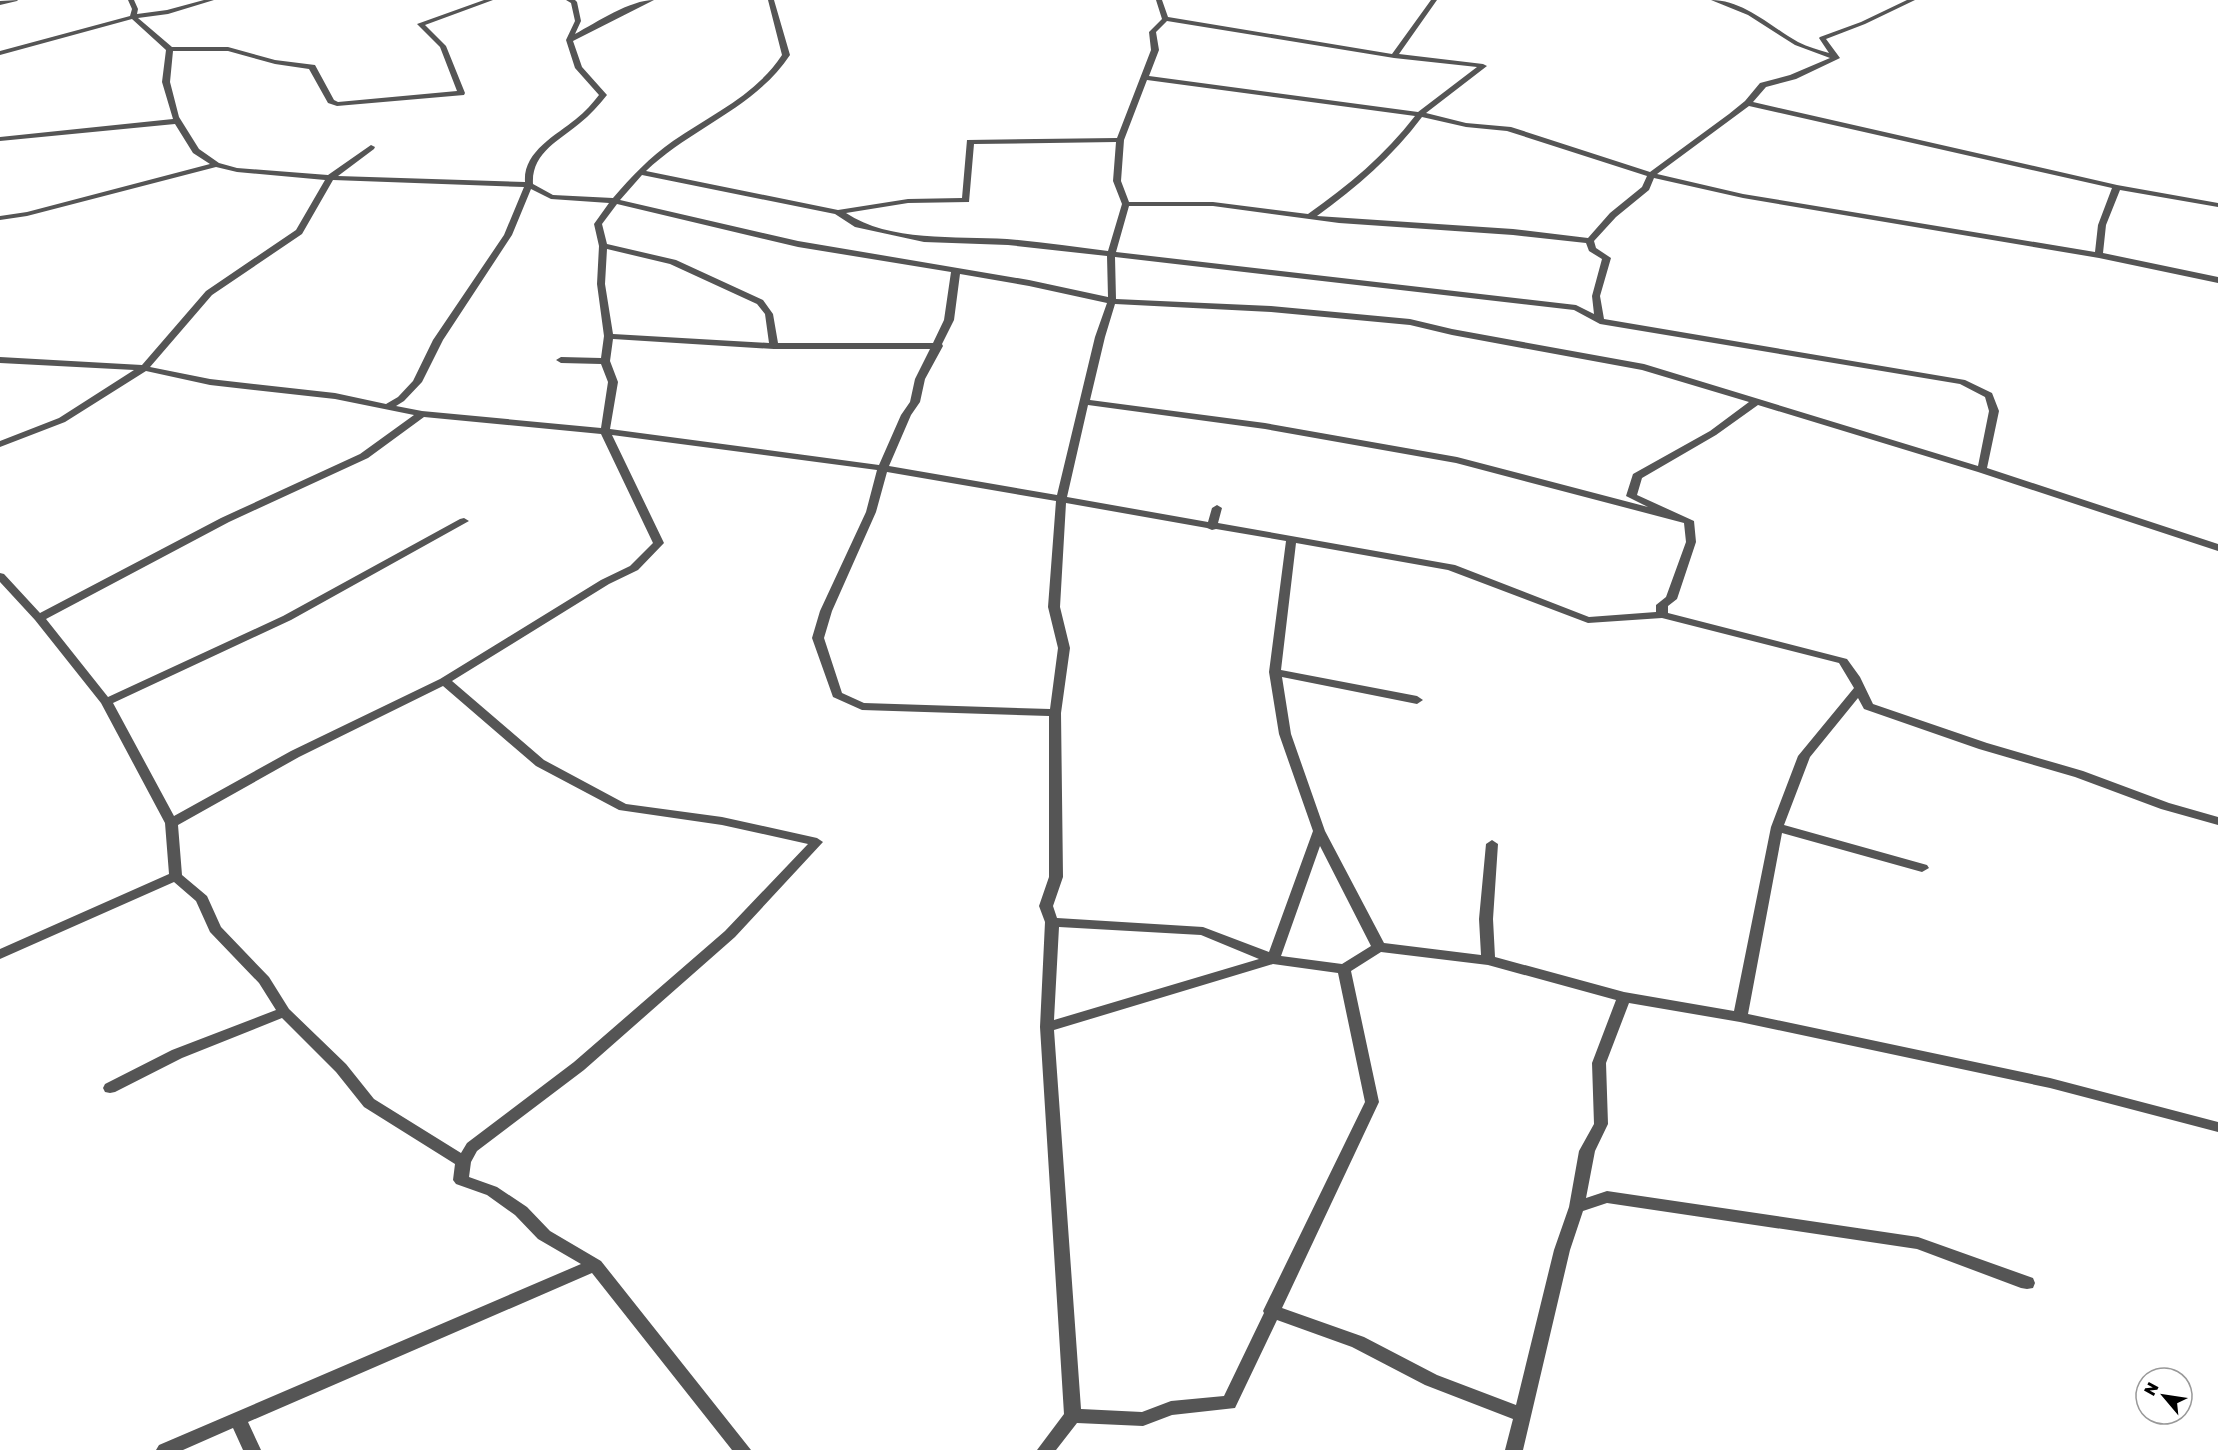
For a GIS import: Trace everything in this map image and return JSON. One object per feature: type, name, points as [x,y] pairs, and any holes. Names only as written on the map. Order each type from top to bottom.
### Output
[{"type":"street","points":[[0,3],[15,0]]},
{"type":"street","points":[[131,0],[135,9],[133,16]]},
{"type":"street","points":[[0,53],[133,16],[168,12],[211,0]]},
{"type":"street","points":[[133,16],[170,49],[228,49],[275,62],[312,67],[331,101],[337,104],[460,93],[443,46],[420,24],[490,0]]},
{"type":"street","points":[[387,407],[401,399],[417,382],[438,340],[508,235],[530,185],[528,178],[538,153],[584,116],[603,95],[579,68],[569,40],[578,21],[574,2],[569,0]]},
{"type":"street","points":[[569,40],[622,12],[651,0]]},
{"type":"street","points":[[171,823],[295,754],[444,681],[605,582],[634,568],[659,543],[605,431],[613,382],[605,361],[609,336],[601,284],[603,246],[598,224],[614,201],[663,152],[776,72],[786,55],[771,0]]},
{"type":"street","points":[[1158,0],[1165,19]]},
{"type":"street","points":[[1394,56],[1434,0]]},
{"type":"street","points":[[1714,0],[1750,14],[1797,44],[1836,58]]},
{"type":"street","points":[[1836,58],[1822,38],[1863,23],[1912,0]]},
{"type":"street","points":[[1165,19],[1394,56],[1483,66],[1420,114],[1402,140],[1359,182],[1310,217]]},
{"type":"street","points":[[1046,1450],[1073,1416],[1047,1027],[1052,922],[1046,906],[1056,877],[1055,713],[1064,648],[1054,607],[1061,500],[1100,337],[1112,301],[1111,254],[1126,204],[1117,181],[1120,140],[1155,50],[1152,32],[1165,19]]},
{"type":"street","points":[[170,49],[166,82],[175,117],[196,151],[216,165],[237,170],[330,178],[530,185],[551,197],[614,201],[798,244],[1112,301],[1271,309],[1410,322],[1452,332],[1644,367],[1982,470],[2218,548]]},
{"type":"street","points":[[1590,241],[1613,215],[1646,188],[1651,176],[1748,102],[1763,85],[1793,77],[1836,58]]},
{"type":"street","points":[[1143,77],[1420,114],[1466,125],[1508,129],[1651,176],[1743,196],[2099,255],[2218,280]]},
{"type":"street","points":[[1748,102],[2117,187],[2218,205]]},
{"type":"street","points":[[0,140],[179,121]]},
{"type":"street","points":[[642,173],[838,212],[908,201],[966,200],[970,142],[1120,140]]},
{"type":"street","points":[[0,444],[62,420],[144,368],[208,293],[299,232],[330,178],[370,147]]},
{"type":"street","points":[[0,218],[27,214],[216,165]]},
{"type":"street","points":[[2099,255],[2102,225],[2117,187]]},
{"type":"street","points":[[1126,204],[1214,204],[1310,217],[1513,232],[1590,241]]},
{"type":"street","points":[[838,212],[858,225],[924,239],[1008,242],[1576,308],[1600,321],[1962,382],[1989,395],[1994,411],[1982,470]]},
{"type":"street","points":[[1590,241],[1592,249],[1607,258],[1596,296],[1600,321]]},
{"type":"street","points":[[603,246],[673,262],[760,302],[769,314],[774,346]]},
{"type":"street","points":[[956,271],[949,320],[920,379],[915,402],[906,415],[883,468],[871,512],[825,611],[818,638],[837,694],[862,706],[1055,713]]},
{"type":"street","points":[[609,336],[774,346],[938,346]]},
{"type":"street","points":[[0,360],[144,368],[210,382],[335,396],[422,414],[605,431],[883,468],[1451,567],[1588,620],[1662,615],[1843,661],[1855,673],[1859,689],[1868,706],[1983,746],[2079,774],[2165,806],[2218,820]]},
{"type":"street","points":[[561,360],[605,361]]},
{"type":"street","points":[[1086,402],[1265,426],[1457,460],[1689,521]]},
{"type":"street","points":[[1689,521],[1631,496],[1637,476],[1713,433],[1756,402]]},
{"type":"street","points":[[39,618],[225,520],[364,456],[422,414]]},
{"type":"street","points":[[1212,527],[1217,508]]},
{"type":"street","points":[[106,702],[287,618],[464,521]]},
{"type":"street","points":[[1662,615],[1662,605],[1671,599],[1691,542],[1689,521]]},
{"type":"street","points":[[1291,540],[1284,573],[1275,672],[1285,734],[1319,831],[1379,947]]},
{"type":"street","points":[[0,576],[39,618],[106,702],[171,823],[176,876],[202,900],[215,929],[264,980],[284,1012],[340,1068],[369,1103],[463,1162]]},
{"type":"street","points":[[1275,672],[1417,700]]},
{"type":"street","points":[[444,681],[540,763],[623,807],[722,821],[817,842],[730,934],[579,1066],[472,1147],[463,1162],[461,1180],[492,1191],[521,1211],[544,1235],[595,1265],[742,1450]]},
{"type":"street","points":[[1740,1017],[1777,827],[1804,756],[1859,689]]},
{"type":"street","points":[[1777,827],[1922,868]]},
{"type":"street","points":[[1273,959],[1319,831]]},
{"type":"street","points":[[1488,960],[1486,920],[1491,844]]},
{"type":"street","points":[[0,954],[176,876]]},
{"type":"street","points":[[1052,922],[1203,931],[1273,959],[1344,969],[1379,947],[1488,960],[1624,997],[1740,1017],[2050,1083],[2218,1127]]},
{"type":"street","points":[[1047,1027],[1273,959]]},
{"type":"street","points":[[1073,1416],[1143,1419],[1171,1408],[1229,1403],[1372,1101],[1344,969]]},
{"type":"street","points":[[1514,1450],[1562,1250],[1577,1208],[1587,1151],[1600,1124],[1599,1064],[1624,997]]},
{"type":"street","points":[[110,1088],[177,1054],[284,1012]]},
{"type":"street","points":[[1577,1208],[1607,1197],[1918,1243],[2027,1283]]},
{"type":"street","points":[[165,1450],[595,1265]]},
{"type":"street","points":[[1271,1311],[1358,1342],[1431,1380],[1523,1415]]},
{"type":"street","points":[[237,1418],[252,1450]]}]
